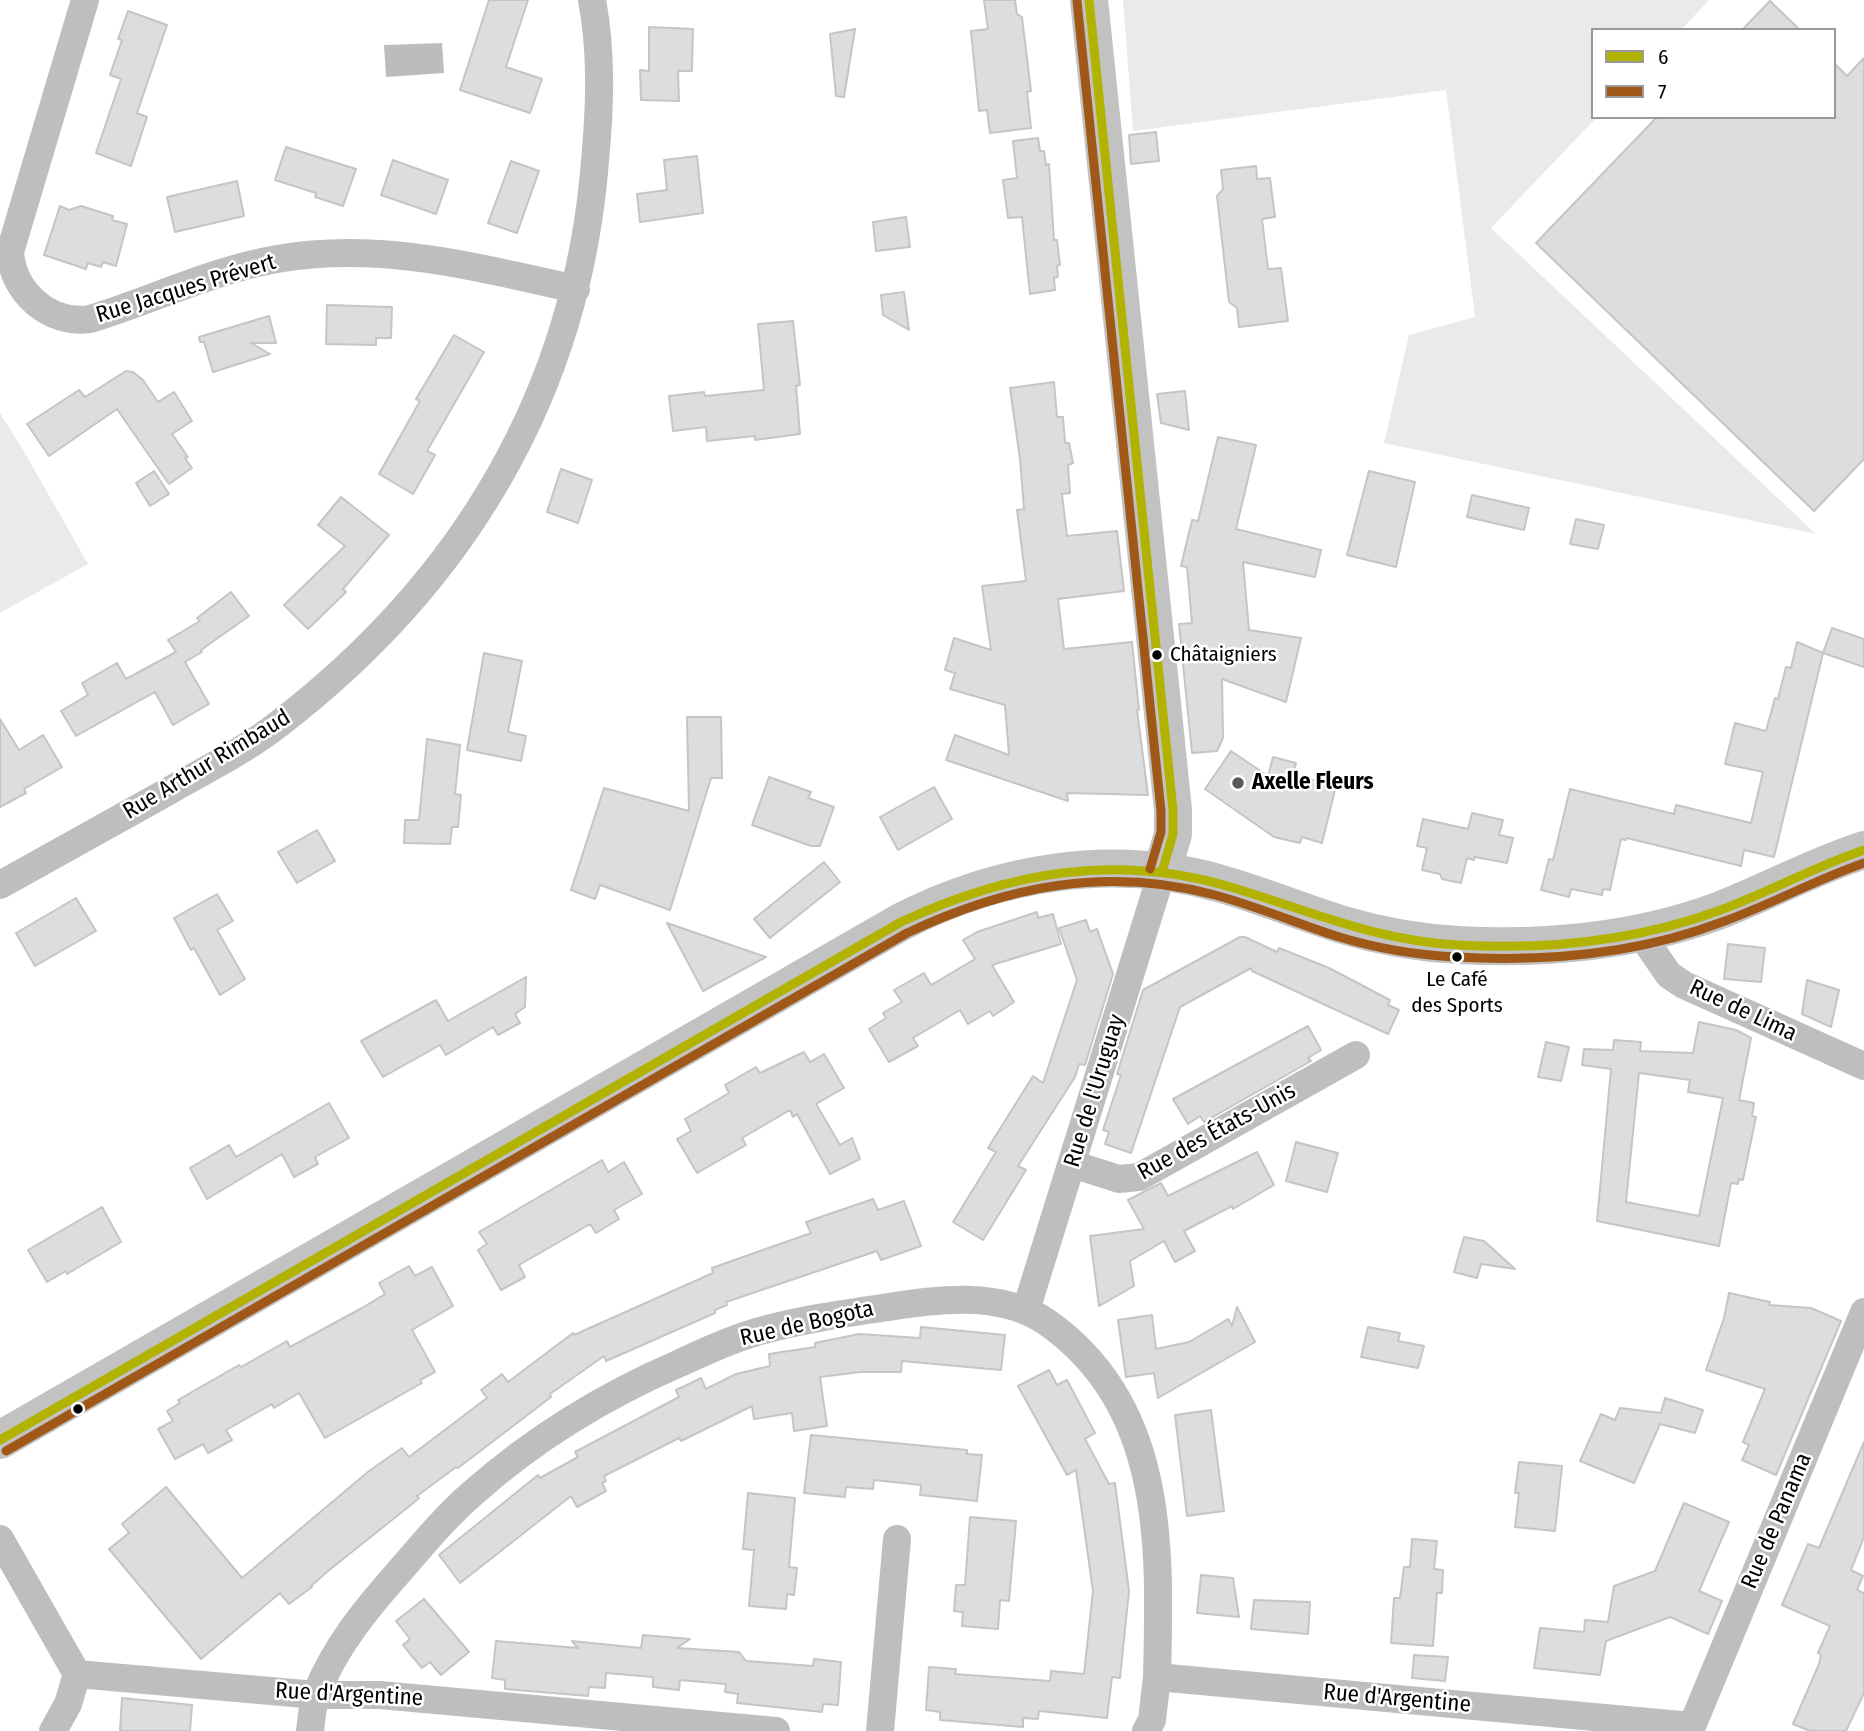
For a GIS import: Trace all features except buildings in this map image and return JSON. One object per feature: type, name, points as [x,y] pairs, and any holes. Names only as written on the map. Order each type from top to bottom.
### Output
[{"type":"main road","points":[[1089,0],[1172,810],[1172,834],[1163,872]]},
{"type":"main road","points":[[0,1440],[929,908],[976,890],[1040,874],[1092,870],[1163,872],[1221,884],[1345,926],[1426,942],[1506,946],[1572,942],[1640,933],[1686,922],[1864,850]]},
{"type":"street","name":"Rue Jacques Prévert","points":[[85,0],[10,252],[11,266],[23,290],[41,308],[56,316],[78,321],[90,319],[253,264],[325,253],[372,252],[433,258],[576,289]]},
{"type":"street","name":"Rue Arthur Rimbaud","points":[[0,884],[248,745],[315,696],[390,624],[450,554],[479,512],[506,466],[548,379],[576,289],[591,216],[597,138],[599,65],[592,0]]},
{"type":"street","name":"Rue de l'Uruguay","points":[[1026,1310],[1163,872]]},
{"type":"street","name":"Rue de Lima","points":[[1640,933],[1669,975],[1684,985],[1864,1066]]},
{"type":"street","name":"Rue des États-Unis","points":[[1072,1164],[1119,1179],[1139,1177],[1356,1055]]},
{"type":"street","name":"Rue de Bogota","points":[[310,1731],[316,1695],[338,1651],[365,1610],[445,1520],[476,1490],[519,1456],[610,1397],[713,1348],[758,1332],[806,1321],[900,1305],[952,1300],[988,1301],[1026,1310],[1066,1337],[1111,1387],[1135,1437],[1153,1503],[1158,1559],[1157,1677]]},
{"type":"street","name":"Rue de Panama","points":[[1691,1728],[1864,1312]]},
{"type":"street","points":[[0,1539],[77,1674],[68,1704],[53,1731]]},
{"type":"street","points":[[880,1731],[897,1539]]},
{"type":"street","name":"Rue d'Argentine","points":[[77,1674],[316,1695],[380,1695],[776,1731]]},
{"type":"street","name":"Rue d'Argentine","points":[[1157,1677],[1691,1728]]},
{"type":"street","points":[[1146,1731],[1152,1720],[1157,1677]]},
{"type":"shaded area","points":[[1123,0],[1709,0],[1683,28],[1591,28],[1591,119],[1595,119],[1491,228],[1816,534],[1384,443],[1409,335],[1475,317],[1446,90],[1133,131]]},
{"type":"shaded area","points":[[442,43],[444,73],[386,77],[384,45]]},
{"type":"shaded area","points":[[0,413],[88,564],[0,613]]},
{"type":"transit line","name":"6","points":[[1089,0],[1173,810],[1173,834],[1162,872]]},
{"type":"transit line","name":"7","points":[[1077,1],[1161,811],[1161,832],[1150,869]]},
{"type":"transit line","name":"6","points":[[0,1440],[901,922],[982,891],[1064,873],[1148,871],[1191,877],[1234,888],[1344,924],[1400,938],[1458,945],[1524,946],[1590,941],[1655,930],[1687,921],[1736,904],[1864,850]]},
{"type":"transit line","name":"7","points":[[6,1451],[907,933],[982,903],[1058,886],[1135,882],[1175,886],[1215,895],[1336,936],[1410,953],[1490,958],[1557,957],[1658,942],[1690,933],[1864,863]]},
{"type":"place","name":"Châtaigniers","points":[[1157,655]]},
{"type":"place","name":"Axelle Fleurs","points":[[1238,783]]},
{"type":"place","name":"Le Café des Sports","points":[[1457,957]]}]
